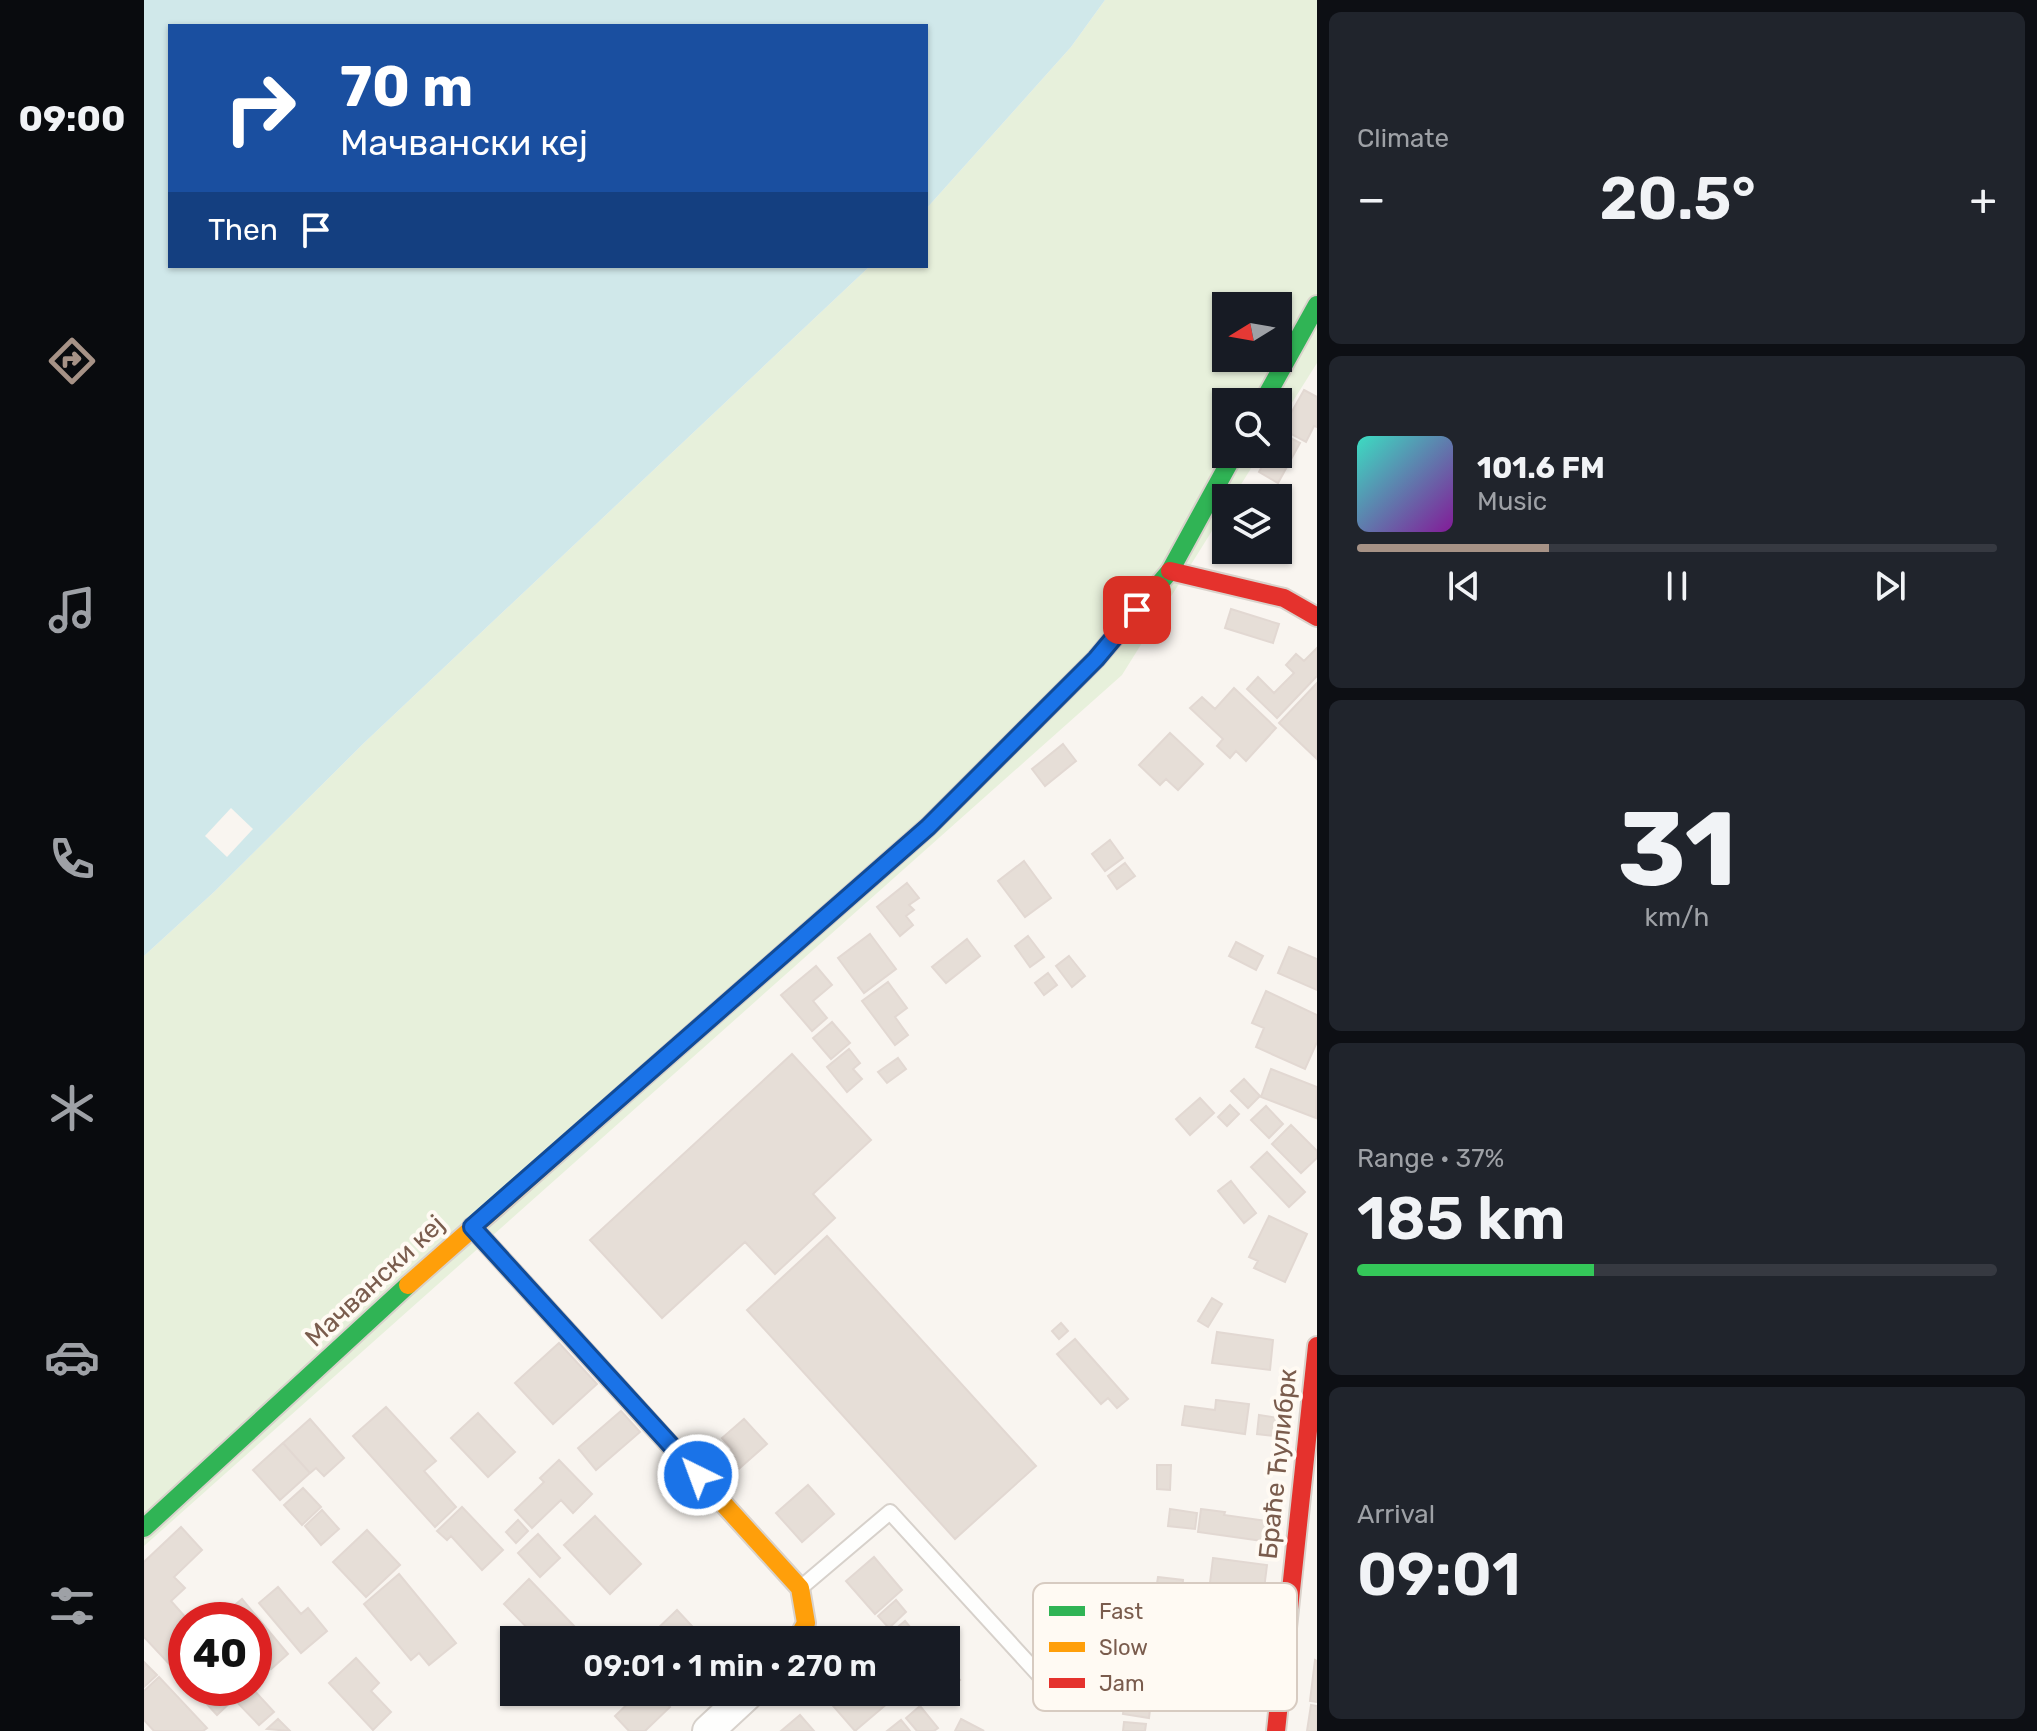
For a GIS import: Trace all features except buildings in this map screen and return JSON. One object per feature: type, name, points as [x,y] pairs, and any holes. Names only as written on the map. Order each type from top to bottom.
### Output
[{"type":"street","points":[[1271,388],[1317,305]]},
{"type":"street","name":"Мачвански кеј","points":[[144,1528],[472,1227],[928,827],[1096,659],[1170,571],[1226,468]]},
{"type":"street","points":[[1170,571],[1284,598],[1317,617]]},
{"type":"street","points":[[472,1227],[800,1588],[804,1626]]},
{"type":"street","name":"Браће Ћулибрк","points":[[1292,1583],[1317,1346]]},
{"type":"street","points":[[708,1731],[735,1706]]},
{"type":"street","name":"Браће Ћулибрк","points":[[1276,1731],[1278,1711]]},
{"type":"lane","points":[[800,1588],[890,1512],[1033,1668]]},
{"type":"green space","points":[[1105,0],[1317,0],[1317,363],[1292,403],[1292,388],[1212,388],[1212,468],[1251,468],[1241,484],[1212,484],[1212,531],[1122,675],[144,1546],[144,956],[214,892],[365,742],[868,268],[928,268],[928,207],[1071,47]]},
{"type":"water","points":[[144,0],[1105,0],[1071,47],[928,207],[928,24],[168,24],[168,268],[868,268],[365,742],[214,892],[144,956]]},
{"type":"pier","points":[[231,808],[253,829],[227,857],[205,836]]},
{"type":"traffic: fast","points":[[1271,388],[1317,305]]},
{"type":"traffic: fast","points":[[996,759],[1096,659],[1170,571],[1226,468]]},
{"type":"traffic: fast","points":[[144,1528],[408,1285]]},
{"type":"traffic: slow","points":[[408,1285],[681,1044]]},
{"type":"traffic: slow","points":[[472,1227],[800,1588],[804,1626]]},
{"type":"traffic: jam","points":[[1170,571],[1284,598],[1317,617]]},
{"type":"traffic: jam","points":[[681,1044],[928,827],[996,759]]},
{"type":"traffic: jam","points":[[1292,1583],[1317,1346]]},
{"type":"traffic: jam","points":[[1276,1731],[1278,1711]]},
{"type":"route","points":[[698,1475],[472,1227],[928,827],[1096,659],[1137,610]]}]
